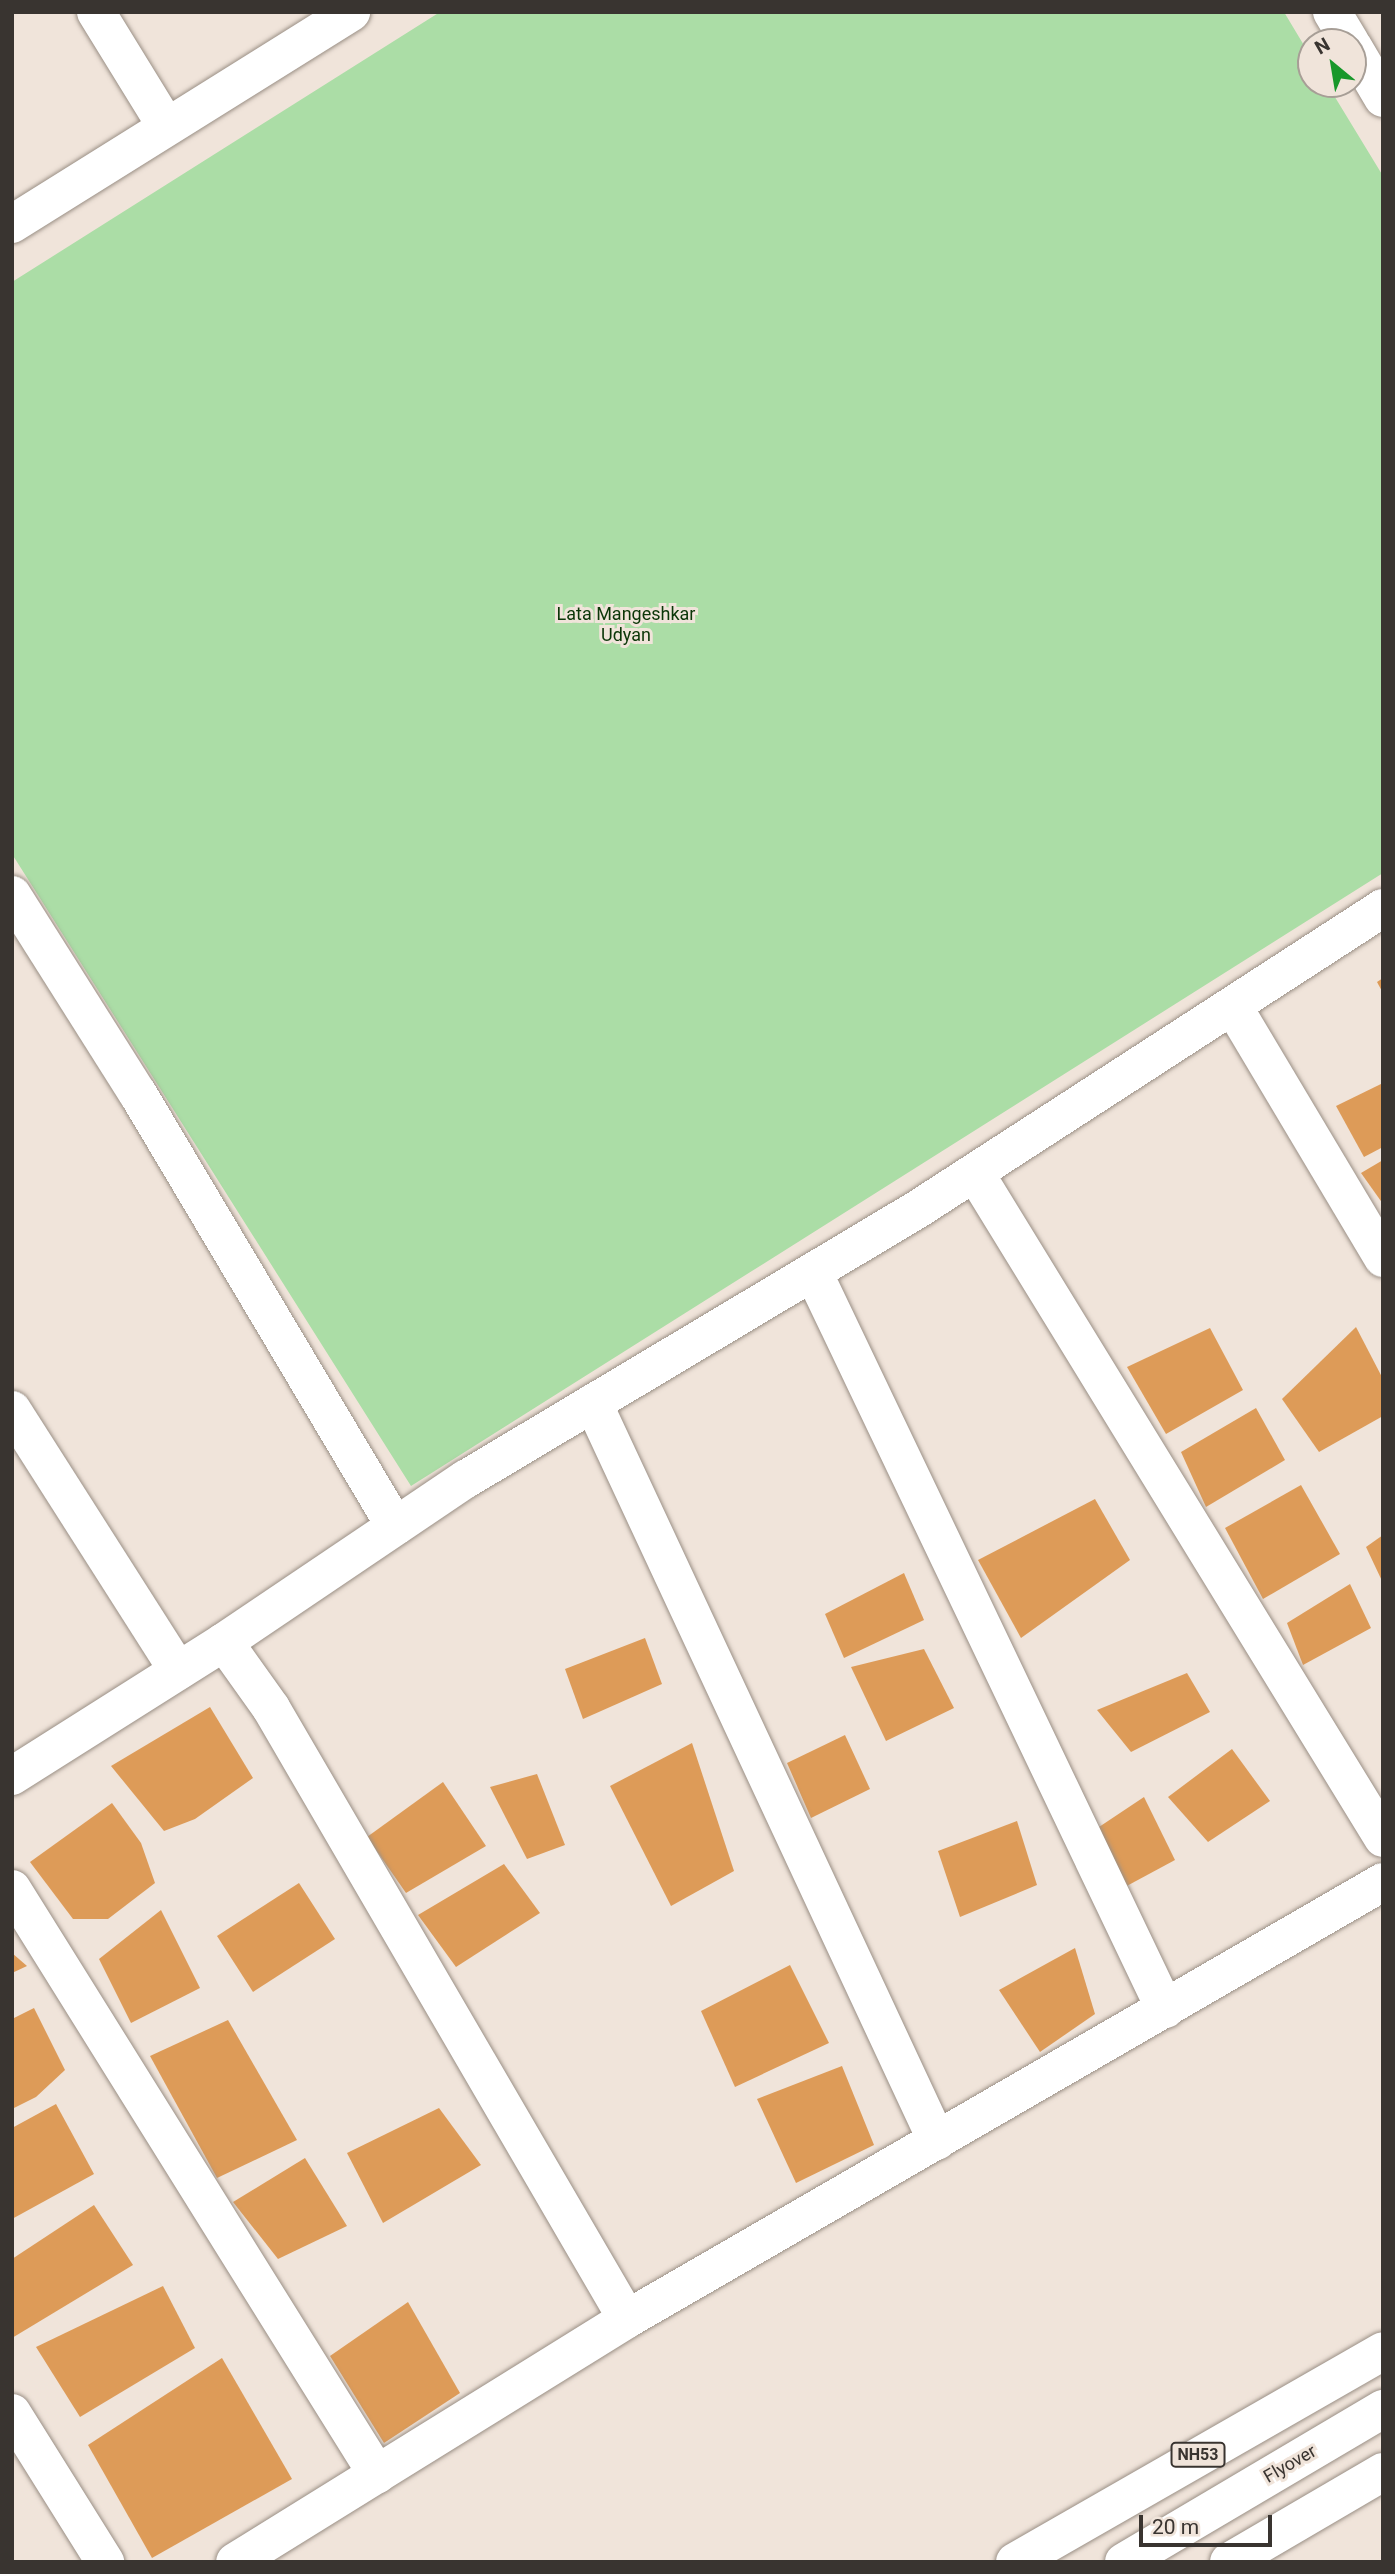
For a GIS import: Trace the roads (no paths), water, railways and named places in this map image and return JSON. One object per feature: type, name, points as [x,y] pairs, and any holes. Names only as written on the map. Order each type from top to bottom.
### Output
[{"type":"main road","points":[[96,12],[166,126]]},
{"type":"main road","points":[[12,224],[351,12]]},
{"type":"main road","points":[[1332,12],[1342,28]]},
{"type":"main road","points":[[1367,71],[1383,98]]},
{"type":"main road","points":[[12,895],[138,1094],[395,1526]]},
{"type":"main road","points":[[12,1776],[224,1642],[395,1526],[593,1403],[975,1173],[1234,1008],[1383,908]]},
{"type":"main road","points":[[1234,1008],[1383,1258]]},
{"type":"main road","points":[[975,1173],[1383,1838]]},
{"type":"main road","points":[[813,1272],[1164,2009]]},
{"type":"main road","points":[[593,1403],[937,2141]]},
{"type":"main road","points":[[12,1410],[178,1671]]},
{"type":"main road","points":[[224,1642],[271,1708],[627,2319]]},
{"type":"main road","points":[[235,2562],[627,2319],[1383,1882]]},
{"type":"main road","points":[[12,1889],[377,2474]]},
{"type":"main road","name":"NH53","points":[[1015,2562],[1383,2351]]},
{"type":"main road","name":"Flyover","points":[[1124,2562],[1383,2409]]},
{"type":"main road","points":[[12,2413],[105,2562]]},
{"type":"main road","points":[[1229,2562],[1383,2472]]},
{"type":"park label","name":"Lata Mangeshkar Udyan","points":[[626,625]]}]
